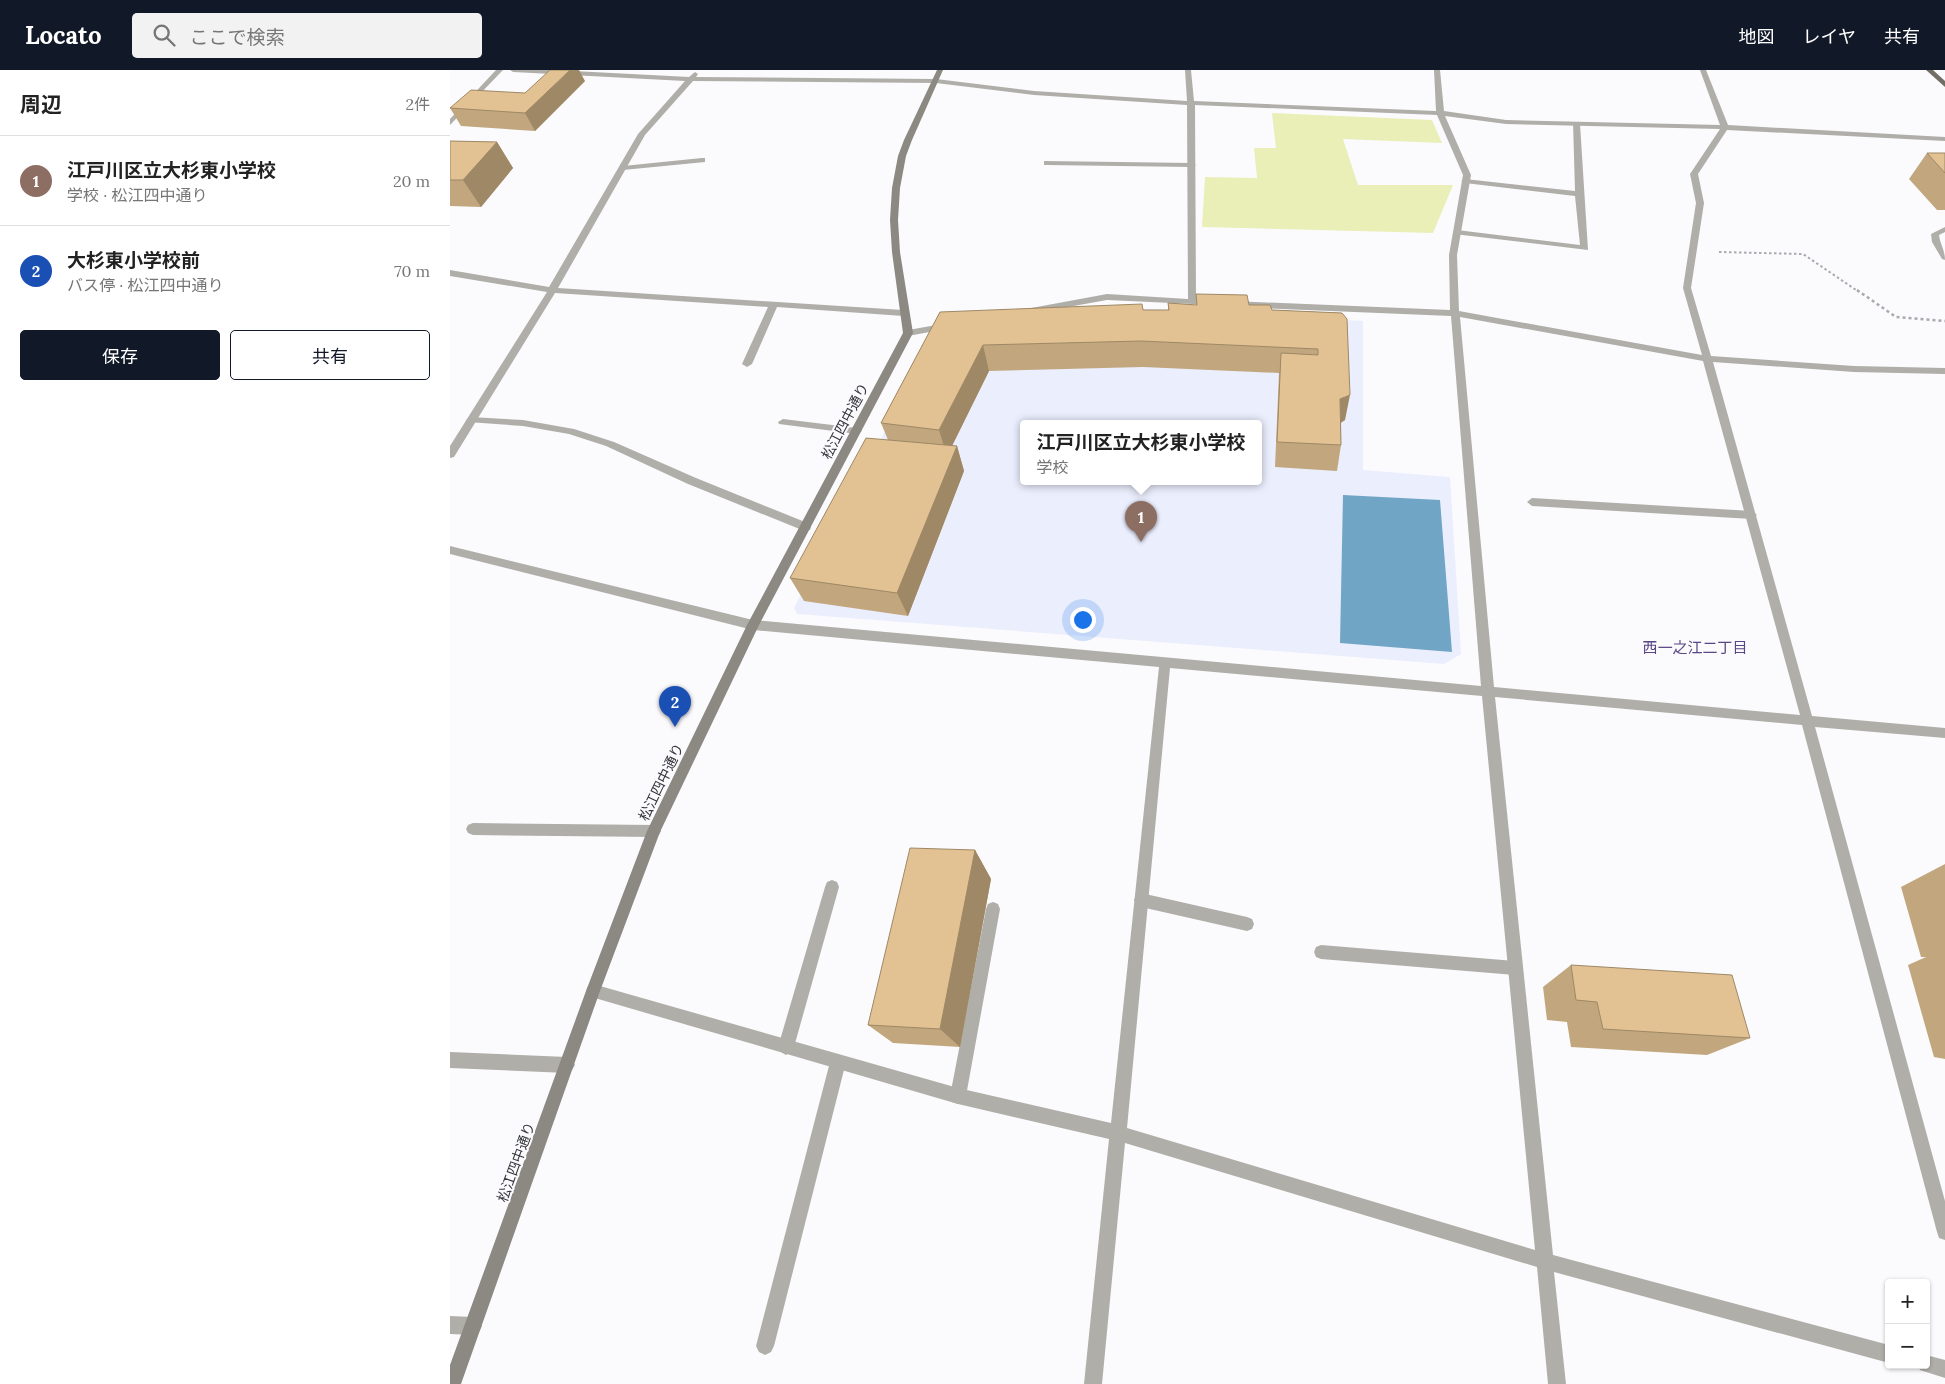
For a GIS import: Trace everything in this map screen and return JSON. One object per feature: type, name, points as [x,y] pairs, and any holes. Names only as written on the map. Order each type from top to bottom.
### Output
[{"type":"main road","points":[[1929,70],[1945,84]]},
{"type":"street","points":[[450,123],[500,70]]},
{"type":"street","points":[[514,70],[691,79],[938,75],[1034,93],[1191,103],[1440,113],[1506,122],[1696,126],[1945,139]]},
{"type":"street","points":[[450,454],[552,290],[642,134],[698,70]]},
{"type":"street","points":[[1188,70],[1191,103],[1192,302]]},
{"type":"street","points":[[1437,70],[1440,113],[1466,175],[1453,255],[1455,313],[1488,692],[1557,1384]]},
{"type":"street","points":[[1703,70],[1725,128]]},
{"type":"street","points":[[938,75],[907,140],[895,188],[893,230],[903,313],[908,333],[956,324]]},
{"type":"street","points":[[1457,232],[1585,248],[1579,194],[1576,124]]},
{"type":"street","points":[[1725,128],[1694,174],[1700,203],[1687,288],[1752,514],[1945,1232]]},
{"type":"street","points":[[623,168],[702,160]]},
{"type":"street","points":[[1047,163],[1192,164]]},
{"type":"street","points":[[1466,181],[1579,194]]},
{"type":"street","points":[[1945,229],[1935,234],[1936,242],[1945,257]]},
{"type":"street","points":[[450,273],[552,290],[903,313]]},
{"type":"street","points":[[1022,312],[1107,297],[1455,313],[1707,358],[1854,369],[1945,371]]},
{"type":"street","points":[[747,364],[774,304]]},
{"type":"street","name":"松江四中通り","points":[[452,1384],[593,992],[654,831],[753,625],[908,333]]},
{"type":"street","points":[[471,420],[523,422],[570,431],[610,444],[692,481],[806,527]]},
{"type":"street","points":[[783,422],[857,431]]},
{"type":"street","points":[[1532,502],[1752,514]]},
{"type":"street","points":[[450,550],[753,625],[1945,733]]},
{"type":"street","points":[[1093,1384],[1165,662]]},
{"type":"street","points":[[473,829],[654,831]]},
{"type":"street","points":[[786,1047],[832,887]]},
{"type":"street","points":[[1141,900],[1247,924]]},
{"type":"street","points":[[958,1096],[993,909]]},
{"type":"street","points":[[1322,952],[1516,968]]},
{"type":"street","points":[[593,992],[958,1096],[1118,1133],[1544,1261],[1885,1353]]},
{"type":"street","points":[[450,1060],[567,1065]]},
{"type":"street","points":[[765,1346],[838,1062]]},
{"type":"street","points":[[450,1325],[474,1326]]},
{"type":"street","points":[[1930,1365],[1945,1369]]},
{"type":"path","points":[[1694,252],[1803,254],[1896,317],[1945,320]]},
{"type":"shaded area","points":[[1116,307],[1363,321],[1363,470],[1450,477],[1461,654],[1444,664],[797,614],[794,608],[933,338]]},
{"type":"green space","points":[[1272,113],[1432,120],[1442,143],[1343,139],[1358,185],[1453,185],[1433,233],[1202,227],[1205,177],[1257,178],[1254,148],[1276,148]]},
{"type":"water","points":[[1343,495],[1440,500],[1452,652],[1340,643]]},
{"type":"building","points":[[550,70],[570,70],[525,113],[450,108],[471,90],[525,93]]},
{"type":"building","points":[[450,141],[497,142],[463,180],[450,180]]},
{"type":"building","points":[[1927,153],[1945,153],[1945,173]]},
{"type":"building","points":[[1196,294],[1247,295],[1249,305],[1270,305],[1272,310],[1342,313],[1347,319],[1350,395],[1340,399],[1341,445],[1277,442],[1281,353],[1318,355],[1318,349],[1141,341],[983,345],[939,430],[881,423],[940,312],[1142,304],[1143,310],[1169,310],[1168,303],[1197,305]]},
{"type":"building","points":[[866,438],[957,446],[897,593],[790,578]]},
{"type":"building","points":[[910,848],[975,850],[940,1029],[868,1025]]},
{"type":"building","points":[[1571,965],[1732,975],[1750,1038],[1603,1029],[1597,1002],[1576,1000]]},
{"type":"place","name":"江戸川区立大杉東小学校","points":[[1141,542]]},
{"type":"place","name":"大杉東小学校前","points":[[675,727]]},
{"type":"district","name":"西一之江二丁目","points":[[1695,647]]}]
